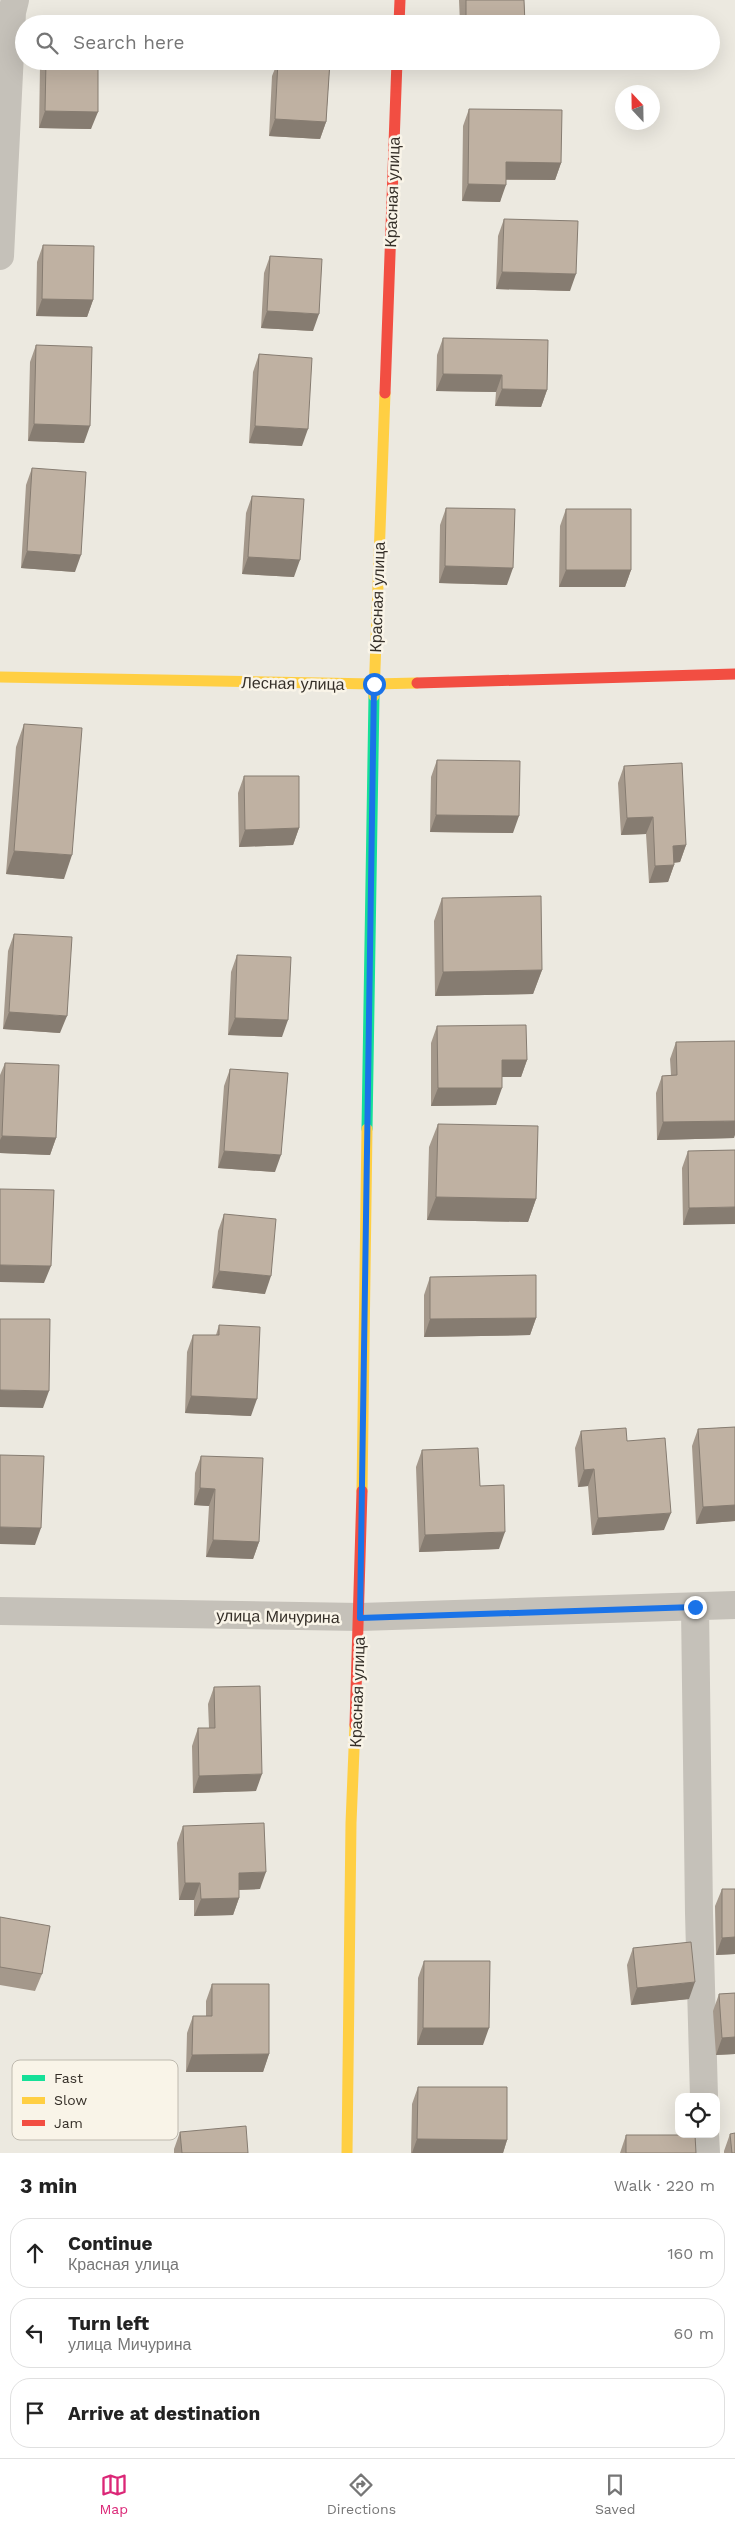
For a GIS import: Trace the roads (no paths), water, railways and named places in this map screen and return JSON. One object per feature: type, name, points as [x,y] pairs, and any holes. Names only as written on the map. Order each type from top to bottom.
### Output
[{"type":"main road","points":[[399,15],[400,0]]},
{"type":"main road","name":"Красная улица","points":[[347,2153],[351,1823],[360,1618],[374,684],[397,70]]},
{"type":"main road","name":"Лесная улица","points":[[0,677],[374,684],[735,674]]},
{"type":"street","points":[[0,256],[12,12],[15,0]]},
{"type":"street","name":"улица Мичурина","points":[[0,1611],[360,1618],[695,1607],[735,1604]]},
{"type":"street","points":[[695,1607],[699,1913],[704,2093]]},
{"type":"street","points":[[705,2138],[706,2153]]}]
